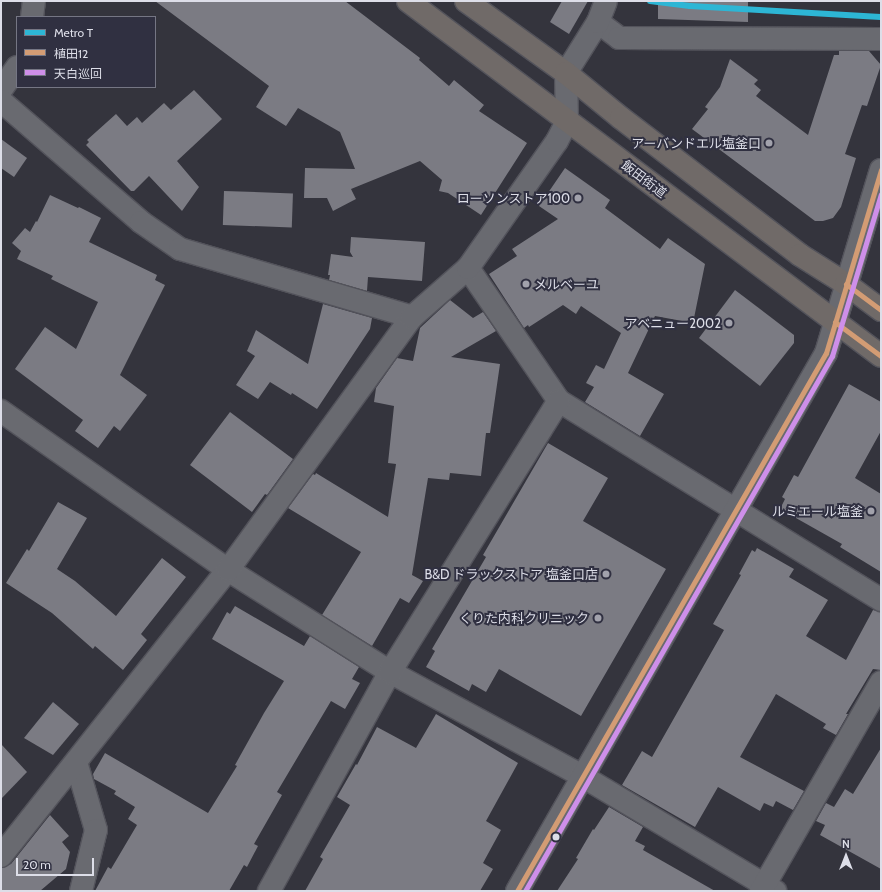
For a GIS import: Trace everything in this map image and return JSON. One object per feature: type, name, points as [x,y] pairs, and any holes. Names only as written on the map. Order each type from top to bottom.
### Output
[{"type":"highway","name":"飯田街道","points":[[408,1],[881,356]]},
{"type":"highway","points":[[466,1],[566,73],[621,118],[800,255],[846,284],[881,310]]},
{"type":"street","points":[[32,16],[34,1]]},
{"type":"street","points":[[1,856],[228,570],[412,317],[468,268],[557,141],[567,121],[566,73],[598,22],[606,1]]},
{"type":"street","points":[[598,22],[619,38],[881,39]]},
{"type":"street","points":[[1,90],[16,68]]},
{"type":"street","points":[[1,101],[141,222],[180,249],[412,317]]},
{"type":"street","points":[[517,891],[826,353],[881,170]]},
{"type":"street","points":[[468,268],[559,401],[881,600]]},
{"type":"street","points":[[269,891],[390,672],[559,401]]},
{"type":"street","points":[[1,411],[228,570],[390,672],[582,776],[767,889],[881,682]]},
{"type":"street","points":[[76,762],[96,830],[81,891]]},
{"type":"building","points":[[155,1],[345,1],[420,58],[419,60],[449,86],[454,80],[484,105],[479,111],[527,143],[481,215],[448,193],[439,191],[442,180],[420,161],[351,189],[356,199],[333,211],[327,198],[304,198],[305,168],[355,169],[340,132],[298,108],[286,126],[256,107],[269,86]]},
{"type":"building","points":[[562,1],[588,1],[569,34],[550,22]]},
{"type":"building","points":[[658,1],[748,1],[748,22],[658,19]]},
{"type":"building","name":"アーバンドエル塩釜口","points":[[839,51],[869,51],[881,65],[867,106],[862,105],[845,154],[856,158],[841,207],[833,218],[823,221],[815,221],[692,129],[708,109],[705,107],[720,87],[730,59],[758,80],[754,84],[761,90],[756,96],[808,135],[834,55],[839,55]]},
{"type":"building","points":[[194,90],[222,119],[177,161],[199,187],[182,211],[149,176],[134,191],[131,191],[86,145],[89,142],[87,140],[116,114],[127,126],[137,117],[142,123],[164,103],[171,110]]},
{"type":"building","points":[[1,139],[27,158],[14,177],[1,168]]},
{"type":"building","points":[[565,168],[610,200],[605,208],[660,249],[668,238],[705,264],[693,323],[655,316],[628,373],[664,394],[640,436],[585,402],[594,387],[586,383],[596,365],[604,369],[621,333],[581,306],[576,314],[563,305],[529,327],[528,325],[524,328],[489,274],[517,256],[512,249],[558,219],[539,206]]},
{"type":"building","points":[[224,191],[293,193],[292,227],[223,225]]},
{"type":"building","points":[[50,195],[101,218],[89,242],[157,275],[155,280],[165,285],[120,375],[147,395],[120,431],[114,426],[98,448],[75,431],[83,420],[15,369],[45,327],[76,349],[98,302],[51,279],[53,276],[17,259],[21,251],[12,243],[25,228],[30,232],[36,221],[37,222]]},
{"type":"building","points":[[351,237],[425,242],[422,281],[368,277],[367,291],[329,280],[330,275],[328,275],[331,254],[353,257],[350,252]]},
{"type":"building","points":[[735,290],[794,335],[794,343],[760,386],[699,338]]},
{"type":"building","points":[[450,300],[473,318],[483,312],[496,331],[451,357],[500,364],[490,433],[486,433],[481,476],[450,473],[449,480],[428,478],[412,575],[423,581],[409,603],[400,598],[372,646],[322,615],[361,552],[288,508],[313,474],[315,475],[316,473],[388,517],[396,464],[388,463],[394,406],[374,402],[376,388],[397,358],[413,361],[420,328]]},
{"type":"building","points":[[323,304],[372,318],[370,329],[317,409],[292,393],[291,395],[270,382],[258,399],[236,385],[255,356],[247,351],[256,330],[308,364]]},
{"type":"building","points":[[849,384],[881,402],[881,431],[855,478],[881,494],[881,572],[840,547],[842,544],[780,509],[785,499],[782,497],[794,475],[798,477]]},
{"type":"building","points":[[230,412],[293,459],[267,495],[265,494],[252,512],[190,465]]},
{"type":"building","points":[[548,443],[608,478],[583,521],[666,569],[581,716],[499,669],[486,692],[472,684],[469,691],[426,667],[435,651],[432,649],[486,557],[483,555]]},
{"type":"building","points":[[58,502],[87,518],[57,569],[75,581],[116,616],[162,558],[186,577],[141,634],[147,640],[123,670],[95,646],[93,649],[52,613],[6,583],[27,549],[29,551]]},
{"type":"building","points":[[757,548],[794,569],[789,577],[828,600],[806,636],[846,660],[873,610],[881,612],[881,670],[873,669],[846,714],[848,714],[836,735],[823,728],[826,724],[776,694],[740,757],[804,791],[793,810],[776,801],[773,807],[764,803],[760,811],[718,787],[695,827],[622,785],[642,751],[652,757],[724,630],[713,624],[741,575],[739,574],[752,550],[755,552]]},
{"type":"building","points":[[235,606],[304,646],[310,636],[359,667],[352,679],[360,683],[345,709],[331,701],[277,792],[282,795],[254,844],[258,846],[247,867],[244,865],[229,891],[95,891],[108,867],[111,869],[137,825],[128,819],[135,807],[114,794],[116,791],[94,779],[93,774],[105,753],[208,813],[237,766],[235,765],[284,681],[212,639],[227,612],[230,614]]},
{"type":"building","points":[[53,702],[79,724],[53,755],[24,738]]},
{"type":"building","points":[[436,714],[518,763],[486,821],[501,830],[483,863],[493,869],[480,891],[305,891],[323,859],[320,857],[350,805],[337,797],[356,764],[357,765],[377,727],[416,748]]},
{"type":"building","points":[[1,744],[27,772],[1,799]]},
{"type":"building","points":[[881,748],[881,869],[820,835],[825,825],[816,821],[826,803],[834,807],[845,789],[853,794]]},
{"type":"building","points":[[609,807],[643,827],[635,841],[645,846],[643,850],[715,891],[557,891],[578,859],[576,858],[593,829],[594,830]]},
{"type":"building","points":[[50,815],[69,836],[62,842],[70,852],[66,869],[40,891],[1,891],[1,868],[11,864]]},
{"type":"metro line","name":"T","points":[[650,1],[690,6],[881,17]]},
{"type":"transit line","name":"植田12","points":[[517,891],[826,353],[881,170]]},
{"type":"transit line","name":"天白巡回","points":[[525,891],[832,356],[881,194]]},
{"type":"transit line","name":"植田12","points":[[846,284],[881,310]]},
{"type":"transit line","name":"植田12","points":[[835,322],[881,356]]},
{"type":"place","name":"アーバンドエル塩釜口","points":[[769,143]]},
{"type":"place","name":"ローソンストア100","points":[[578,198]]},
{"type":"place","name":"メルベーユ","points":[[526,284]]},
{"type":"place","name":"アベニュー2002","points":[[729,323]]},
{"type":"place","name":"ルミエール塩釜","points":[[871,511]]},
{"type":"place","name":"B&D ドラックストア 塩釜口店","points":[[606,574]]},
{"type":"place","name":"くりた内科クリニック","points":[[598,618]]}]
